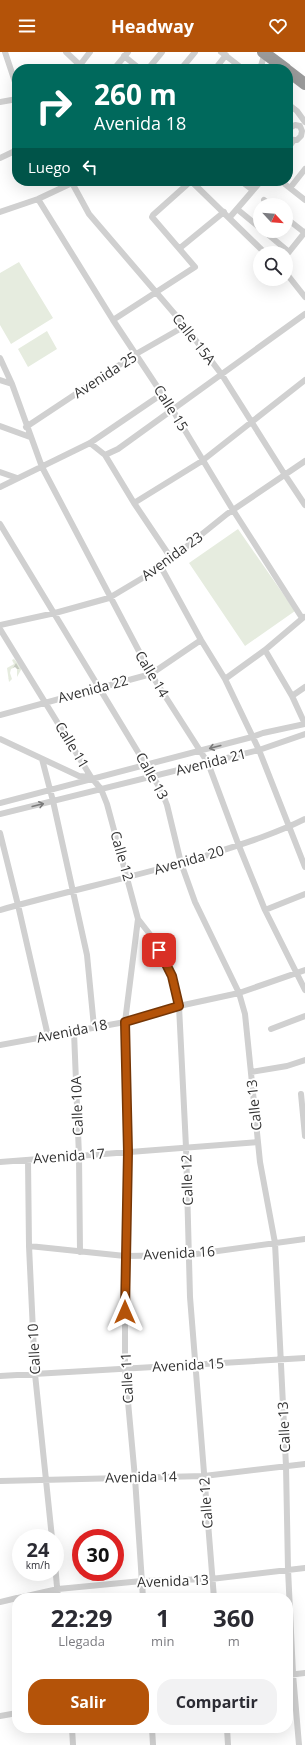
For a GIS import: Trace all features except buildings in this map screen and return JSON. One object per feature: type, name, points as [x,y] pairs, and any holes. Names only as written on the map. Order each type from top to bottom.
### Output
[{"type":"highway","points":[[264,53],[279,64]]},
{"type":"highway","points":[[293,75],[305,84]]},
{"type":"street","points":[[5,52],[12,73]]},
{"type":"street","points":[[66,52],[79,64]]},
{"type":"street","points":[[84,64],[90,52]]},
{"type":"street","points":[[152,64],[162,52]]},
{"type":"street","points":[[185,64],[195,52]]},
{"type":"street","points":[[261,64],[264,53]]},
{"type":"street","points":[[118,64],[126,54],[135,64]]},
{"type":"street","points":[[218,64],[224,54],[237,64]]},
{"type":"street","points":[[0,102],[12,100]]},
{"type":"street","points":[[293,108],[305,122]]},
{"type":"street","points":[[293,126],[295,125],[301,128],[301,136],[294,140]]},
{"type":"street","points":[[0,158],[12,152]]},
{"type":"street","points":[[293,184],[305,169]]},
{"type":"street","points":[[0,212],[38,199],[64,186]]},
{"type":"street","name":"Calle 15A","points":[[74,186],[89,214],[185,326],[222,375],[284,475],[305,505]]},
{"type":"street","points":[[113,320],[157,293],[195,267],[152,216],[185,186]]},
{"type":"street","points":[[196,186],[258,246]]},
{"type":"street","points":[[248,186],[253,190]]},
{"type":"street","points":[[230,217],[257,186]]},
{"type":"street","points":[[287,186],[305,200]]},
{"type":"street","name":"Calle 15","points":[[38,199],[113,320],[172,409],[202,461],[233,510],[304,617]]},
{"type":"street","points":[[237,210],[253,223]]},
{"type":"street","points":[[180,248],[224,212]]},
{"type":"street","points":[[272,238],[289,252],[305,233],[293,224]]},
{"type":"street","points":[[293,282],[305,297]]},
{"type":"street","points":[[105,455],[118,449],[305,314]]},
{"type":"street","name":"Avenida 25","points":[[26,427],[136,354],[185,326]]},
{"type":"street","name":"Calle 14","points":[[0,358],[12,384],[26,427],[42,467],[109,598],[151,674],[208,763],[265,910],[305,990]]},
{"type":"street","points":[[0,380],[12,384]]},
{"type":"street","points":[[134,503],[202,461],[305,380]]},
{"type":"street","points":[[0,488],[16,478],[90,443],[162,394]]},
{"type":"street","points":[[0,426],[30,437]]},
{"type":"street","points":[[90,443],[105,455],[134,503],[171,558]]},
{"type":"street","name":"Avenida 23","points":[[0,625],[55,613],[109,598],[161,567],[233,510],[305,461]]},
{"type":"street","points":[[0,472],[16,478]]},
{"type":"street","name":"Calle 13","points":[[0,524],[55,613],[98,688],[162,790],[181,863],[195,902],[239,993],[245,1014],[260,1162],[275,1243],[286,1466],[289,1593]]},
{"type":"street","points":[[161,567],[201,640],[225,679],[259,750],[305,867]]},
{"type":"street","points":[[225,679],[265,650],[304,617]]},
{"type":"street","name":"Calle 11","points":[[0,629],[92,778]]},
{"type":"street","name":"Avenida 22","points":[[0,715],[151,674],[201,640]]},
{"type":"street","points":[[265,650],[292,696],[305,724]]},
{"type":"street","points":[[292,696],[305,687]]},
{"type":"street","name":"Avenida 21","points":[[0,803],[263,733],[305,724]]},
{"type":"street","name":"Avenida 21","points":[[0,814],[259,750],[305,734]]},
{"type":"street","points":[[0,739],[79,776],[92,778]]},
{"type":"street","points":[[42,759],[74,890],[88,955],[94,1027]]},
{"type":"street","name":"Calle 12","points":[[92,778],[101,789],[107,804],[138,919],[152,936],[172,976],[179,1006],[186,1147],[190,1297],[213,1593]]},
{"type":"street","name":"Avenida 20","points":[[0,910],[74,890],[128,878],[239,846],[305,819]]},
{"type":"street","points":[[0,833],[48,1036]]},
{"type":"street","points":[[265,910],[305,894]]},
{"type":"street","name":"Calle 11","points":[[138,919],[125,1022],[128,1152],[125,1256],[125,1369],[135,1478],[143,1593]]},
{"type":"street","name":"Avenida 18","points":[[0,1045],[125,1022],[179,1006],[239,993],[305,970]]},
{"type":"street","points":[[271,1029],[305,1016]]},
{"type":"street","name":"Calle 10A","points":[[74,1032],[79,1156],[80,1252]]},
{"type":"street","points":[[251,1072],[287,1066],[305,1060]]},
{"type":"street","points":[[301,1094],[305,1136]]},
{"type":"street","name":"Avenida 17","points":[[0,1162],[258,1142]]},
{"type":"street","name":"Calle 10","points":[[28,1160],[29,1246],[35,1374],[51,1529]]},
{"type":"street","name":"Avenida 16","points":[[29,1246],[125,1256],[189,1255],[305,1239]]},
{"type":"street","name":"Avenida 15","points":[[0,1376],[305,1358]]},
{"type":"street","name":"Avenida 14","points":[[0,1481],[204,1476],[305,1464]]},
{"type":"street","name":"Avenida 13","points":[[40,1593],[58,1589],[142,1581],[211,1579],[305,1568]]},
{"type":"street","points":[[57,1581],[58,1593]]},
{"type":"street","name":"Avenida 13","points":[[0,1602],[12,1599]]},
{"type":"street","points":[[293,1675],[305,1673]]},
{"type":"street","name":"Calle 13","points":[[293,1692],[299,1745]]},
{"type":"street","points":[[0,1716],[12,1715]]},
{"type":"street","points":[[72,1733],[73,1745]]},
{"type":"street","points":[[152,1733],[153,1745]]},
{"type":"street","points":[[227,1733],[228,1745]]},
{"type":"green space","points":[[19,262],[53,318],[11,344],[0,325],[0,273]]},
{"type":"green space","points":[[47,331],[57,349],[28,367],[18,349]]},
{"type":"green space","points":[[238,529],[295,611],[245,646],[189,563]]},
{"type":"green space","points":[[14,659],[22,668],[17,677],[17,669],[15,667],[11,669],[10,673],[12,679],[9,682],[7,668],[14,664],[12,660]]},
{"type":"route","points":[[125,1312],[128,1152],[125,1022],[179,1006],[172,976],[159,950]]}]
